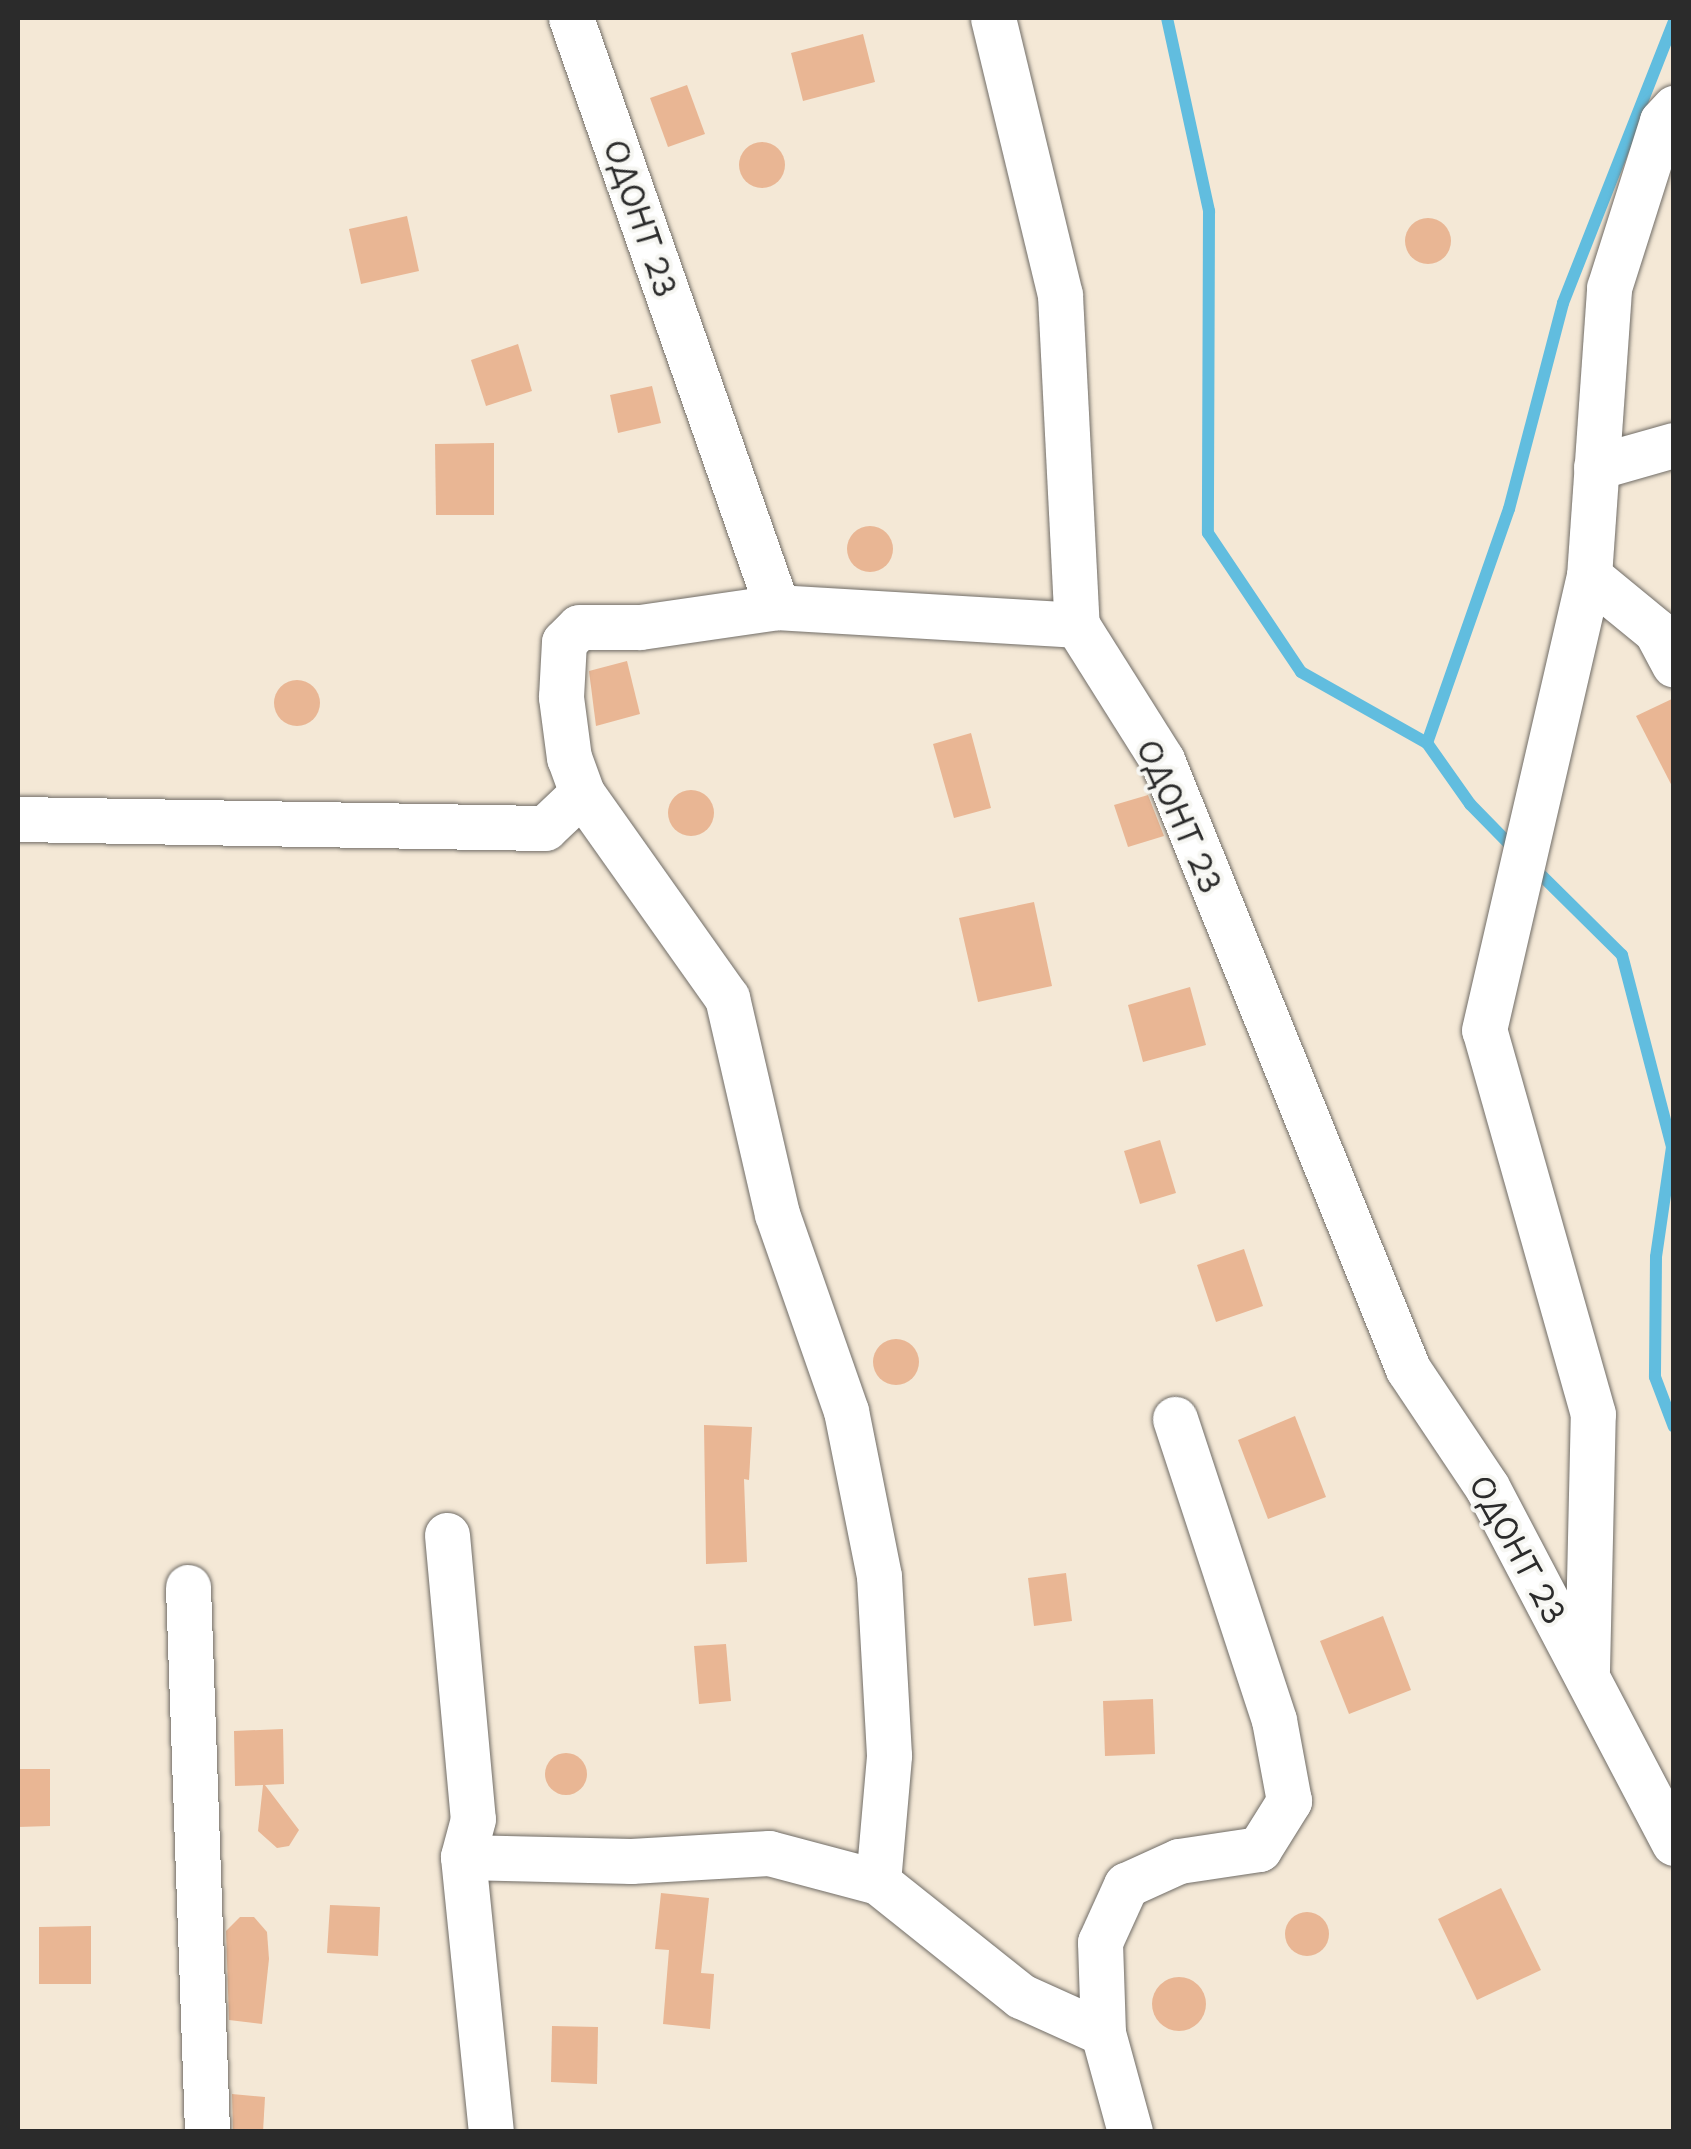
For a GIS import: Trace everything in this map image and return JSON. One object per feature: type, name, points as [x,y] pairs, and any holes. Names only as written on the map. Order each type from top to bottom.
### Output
[{"type":"street","name":"ОДОНТ 23","points":[[571,18],[778,606]]},
{"type":"street","points":[[878,1882],[889,1755],[879,1576],[846,1411],[777,1214],[727,998],[582,793],[568,758],[561,697],[564,642],[579,626],[640,627],[778,606],[1076,625],[1060,295],[993,18]]},
{"type":"street","points":[[1587,1678],[1593,1414],[1484,1030],[1528,825],[1589,576],[1608,288],[1662,121],[1674,108]]},
{"type":"street","points":[[1596,466],[1674,446]]},
{"type":"street","points":[[1589,576],[1656,631],[1674,664]]},
{"type":"street","name":"ОДОНТ 23","points":[[1076,625],[1162,760],[1408,1369],[1487,1488],[1587,1678],[1667,1815]]},
{"type":"street","points":[[18,820],[544,828],[582,793]]},
{"type":"street","points":[[1130,2132],[1103,2033],[1100,1942],[1126,1885],[1180,1860],[1259,1849],[1289,1801],[1274,1720],[1175,1419]]},
{"type":"street","points":[[448,1535],[473,1819],[463,1857],[491,2132]]},
{"type":"street","points":[[188,1587],[206,2132]]},
{"type":"street","points":[[463,1857],[631,1860],[769,1853],[878,1882],[1021,1996],[1103,2033]]},
{"type":"building","points":[[863,34],[875,82],[803,101],[791,53]]},
{"type":"building","points":[[687,85],[705,134],[668,147],[650,98]]},
{"type":"building","points":[[762,142],[778,149],[785,165],[778,181],[762,188],[746,181],[739,165],[746,149]]},
{"type":"building","points":[[407,216],[419,271],[361,284],[349,229]]},
{"type":"building","points":[[1428,218],[1444,225],[1451,241],[1444,257],[1428,264],[1412,257],[1405,241],[1412,225]]},
{"type":"building","points":[[518,344],[532,391],[486,406],[471,360]]},
{"type":"building","points":[[652,386],[661,423],[618,433],[610,395]]},
{"type":"building","points":[[494,443],[494,515],[436,515],[435,444]]},
{"type":"building","points":[[870,526],[886,533],[893,549],[886,565],[870,572],[854,565],[847,549],[854,533]]},
{"type":"building","points":[[627,661],[640,714],[596,726],[589,671]]},
{"type":"building","points":[[297,680],[313,687],[320,703],[313,719],[297,726],[281,719],[274,703],[281,687]]},
{"type":"building","points":[[1674,698],[1674,790],[1636,716]]},
{"type":"building","points":[[971,733],[991,808],[954,818],[933,744]]},
{"type":"building","points":[[691,790],[707,797],[714,813],[707,829],[691,836],[675,829],[668,813],[675,797]]},
{"type":"building","points":[[1148,795],[1164,836],[1128,847],[1114,805]]},
{"type":"building","points":[[1034,902],[1052,986],[978,1002],[959,918]]},
{"type":"building","points":[[1190,987],[1206,1045],[1143,1062],[1128,1005]]},
{"type":"building","points":[[1160,1140],[1176,1193],[1140,1204],[1124,1151]]},
{"type":"building","points":[[1244,1249],[1263,1306],[1216,1322],[1197,1265]]},
{"type":"building","points":[[896,1339],[912,1346],[919,1362],[912,1378],[896,1385],[880,1378],[873,1362],[880,1346]]},
{"type":"building","points":[[1295,1416],[1326,1497],[1268,1519],[1238,1440]]},
{"type":"building","points":[[704,1425],[752,1427],[749,1480],[744,1479],[747,1562],[706,1564]]},
{"type":"building","points":[[1066,1573],[1072,1621],[1034,1626],[1028,1578]]},
{"type":"building","points":[[1383,1616],[1411,1690],[1349,1714],[1320,1641]]},
{"type":"building","points":[[726,1644],[731,1701],[699,1704],[694,1646]]},
{"type":"building","points":[[1153,1699],[1155,1754],[1105,1756],[1103,1701]]},
{"type":"building","points":[[283,1729],[284,1784],[265,1785],[299,1830],[289,1846],[277,1848],[258,1831],[263,1785],[235,1786],[234,1731]]},
{"type":"building","points":[[566,1753],[581,1759],[587,1774],[581,1789],[566,1795],[551,1789],[545,1774],[551,1759]]},
{"type":"building","points":[[18,1769],[50,1769],[50,1826],[18,1827]]},
{"type":"building","points":[[1501,1888],[1541,1970],[1477,2000],[1438,1919]]},
{"type":"building","points":[[661,1893],[709,1898],[701,1973],[714,1974],[710,2029],[663,2024],[669,1950],[655,1949]]},
{"type":"building","points":[[330,1905],[380,1907],[378,1956],[327,1953]]},
{"type":"building","points":[[1307,1912],[1322,1919],[1329,1934],[1322,1949],[1307,1956],[1292,1949],[1285,1934],[1292,1919]]},
{"type":"building","points":[[240,1917],[254,1917],[267,1932],[269,1959],[262,2024],[229,2020],[226,1931]]},
{"type":"building","points":[[91,1926],[91,1984],[39,1984],[39,1927]]},
{"type":"building","points":[[1179,1977],[1198,1985],[1206,2004],[1198,2023],[1179,2031],[1160,2023],[1152,2004],[1160,1985]]},
{"type":"building","points":[[552,2026],[598,2027],[597,2084],[551,2082]]},
{"type":"building","points":[[232,2094],[265,2097],[263,2132],[233,2132]]},
{"type":"waterway","points":[[1167,18],[1209,211],[1208,533],[1301,672],[1427,743],[1470,804],[1516,851]]},
{"type":"waterway","points":[[1427,743],[1509,509],[1563,303],[1674,21]]},
{"type":"waterway","points":[[1531,865],[1622,955],[1672,1147],[1656,1257],[1655,1377],[1674,1427]]}]
